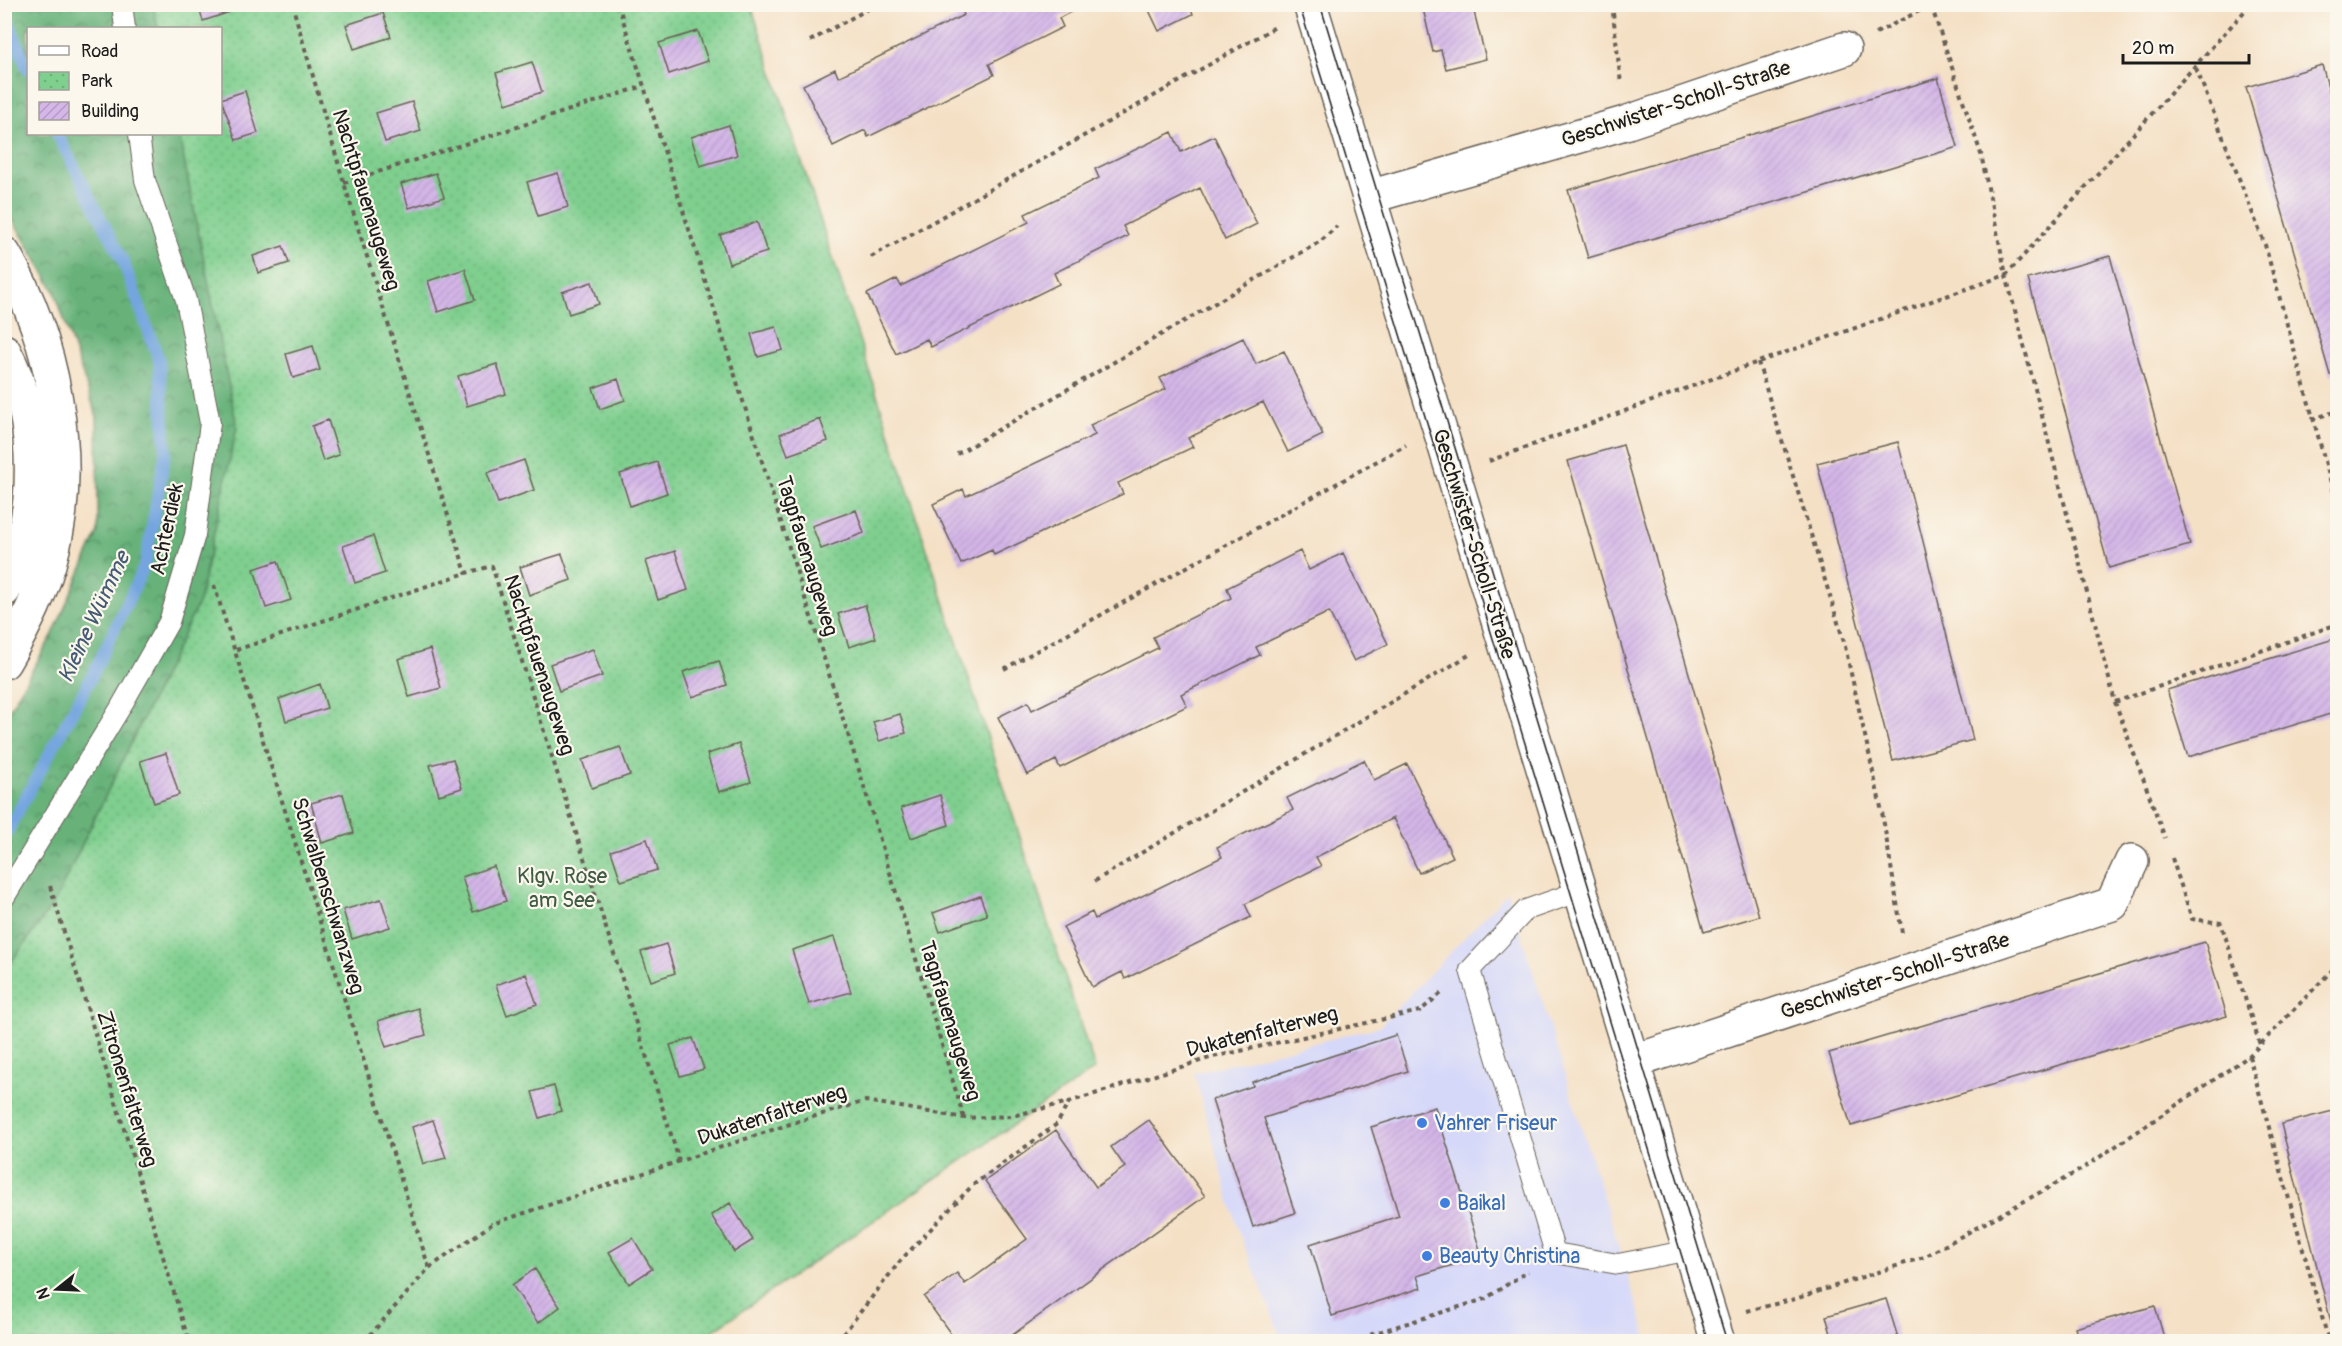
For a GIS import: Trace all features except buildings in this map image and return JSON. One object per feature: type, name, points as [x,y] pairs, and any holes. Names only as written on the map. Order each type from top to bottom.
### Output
[{"type":"main road","name":"Geschwister-Scholl-Straße","points":[[1310,5],[1714,1331]]},
{"type":"main road","name":"Geschwister-Scholl-Straße","points":[[1369,197],[1625,123],[1844,49]]},
{"type":"main road","points":[[4,254],[27,300],[41,340],[52,381],[59,423],[62,465],[61,508],[53,550],[40,591],[23,630],[4,662]]},
{"type":"main road","points":[[4,351],[20,392],[29,429],[32,467],[30,505],[22,542],[4,590]]},
{"type":"main road","name":"Geschwister-Scholl-Straße","points":[[1632,1062],[2112,904],[2132,861]]},
{"type":"lane","points":[[122,4],[125,27]]},
{"type":"lane","name":"Achterdiek","points":[[4,898],[119,710],[169,622],[195,535],[210,423],[186,300],[145,180],[139,135]]},
{"type":"lane","points":[[1580,891],[1526,910],[1470,970],[1555,1253],[1618,1264],[1690,1250]]},
{"type":"path","name":"Nachtpfauenaugeweg","points":[[292,4],[344,183],[466,573],[492,566],[680,1160]]},
{"type":"path","name":"Tagpfauenaugeweg","points":[[618,4],[856,760],[964,1118]]},
{"type":"path","points":[[810,41],[877,4]]},
{"type":"path","points":[[1612,4],[1625,123]]},
{"type":"path","points":[[1484,463],[1758,362],[2006,275],[2196,68],[2251,4]]},
{"type":"path","points":[[871,257],[1259,38],[1310,5]]},
{"type":"path","points":[[1844,49],[1931,5],[1981,154],[2006,275],[2115,702],[2192,919],[2221,922],[2260,1045]]},
{"type":"path","points":[[2196,68],[2265,245],[2337,508]]},
{"type":"path","points":[[344,183],[644,86]]},
{"type":"path","points":[[957,454],[1321,241],[1369,197]]},
{"type":"path","points":[[1758,362],[1844,642],[1882,812],[1909,972]]},
{"type":"path","points":[[2312,419],[2337,411]]},
{"type":"path","points":[[1004,669],[1438,427]]},
{"type":"path","name":"Schwalbenschwanzweg","points":[[195,535],[220,598],[429,1268]]},
{"type":"path","points":[[236,650],[466,573]]},
{"type":"path","points":[[2115,702],[2337,624]]},
{"type":"path","points":[[1095,881],[1477,650]]},
{"type":"path","name":"Zitronenfalterweg","points":[[38,844],[189,1341]]},
{"type":"path","points":[[2132,861],[2169,850]]},
{"type":"path","points":[[1714,1331],[1795,1299],[1924,1257],[2082,1169],[2249,1056],[2337,964]]},
{"type":"path","name":"Dukatenfalterweg","points":[[364,1341],[429,1268],[492,1224],[680,1160],[866,1101],[964,1118],[1012,1116],[1069,1102],[1213,1057],[1420,1011],[1470,970]]},
{"type":"path","points":[[2249,1056],[2329,1341]]},
{"type":"path","points":[[835,1341],[840,1340],[901,1260],[973,1185],[1057,1124],[1069,1102]]},
{"type":"path","points":[[1371,1341],[1370,1335],[1485,1299],[1555,1253]]},
{"type":"shaded area","points":[[1508,892],[1648,1341],[1283,1341],[1239,1233],[1194,1073],[1379,1027]]},
{"type":"green space","points":[[5,5],[153,5],[158,27],[27,27],[27,135],[179,135],[237,427],[199,602],[54,903],[5,971],[5,717],[52,636],[98,532],[97,417],[54,290],[5,207]]},
{"type":"green space","name":"Klgv. Rose am See","points":[[153,5],[751,5],[1095,1069],[698,1341],[5,1342],[5,971],[54,903],[199,602],[237,427],[179,135],[222,135],[222,27],[158,27]]},
{"type":"waterway","name":"Kleine Wümme","points":[[5,4],[5,13],[27,68]]},
{"type":"waterway","name":"Kleine Wümme","points":[[4,837],[93,674],[145,565],[166,450],[159,360],[123,261],[58,135]]},
{"type":"tram line","points":[[1299,4],[1708,1342]]},
{"type":"tram line","points":[[1320,4],[1727,1342]]},
{"type":"place","name":"Vahrer Friseur","points":[[1422,1123]]},
{"type":"place","name":"Baikal","points":[[1445,1203]]},
{"type":"place","name":"Beauty Christina","points":[[1427,1256]]}]
